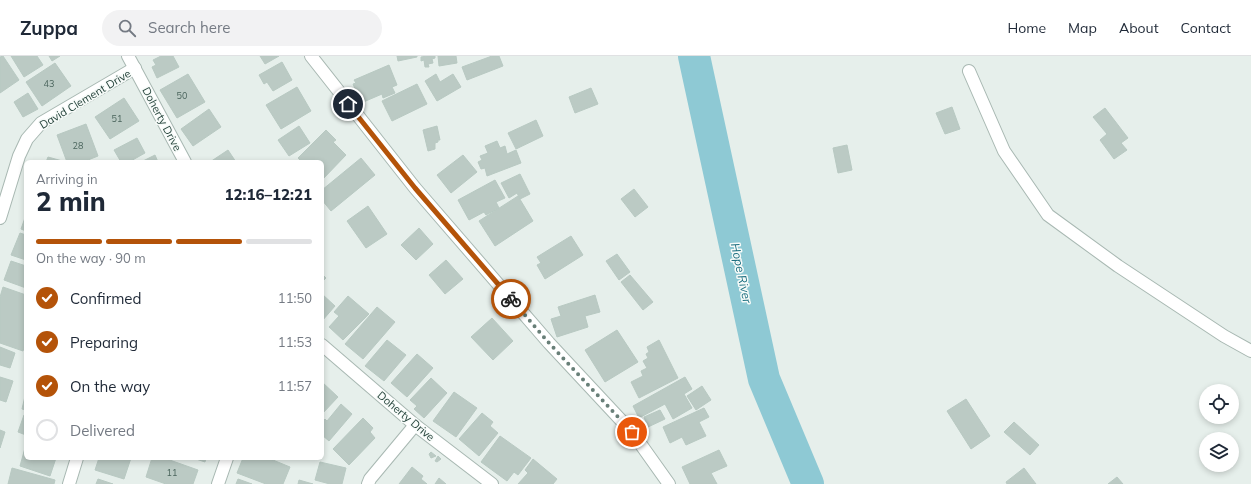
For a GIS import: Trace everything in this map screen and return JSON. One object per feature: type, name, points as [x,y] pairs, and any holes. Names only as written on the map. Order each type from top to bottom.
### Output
[{"type":"street","name":"Doherty Drive","points":[[128,56],[184,160]]},
{"type":"street","points":[[311,56],[415,188],[549,343],[632,432],[669,484]]},
{"type":"street","name":"David Clement Drive","points":[[0,218],[19,156],[26,139],[41,123],[135,68]]},
{"type":"street","points":[[969,71],[1004,151],[1048,215],[1118,266],[1224,336],[1251,351]]},
{"type":"street","name":"Doherty Drive","points":[[324,347],[415,425],[492,484]]},
{"type":"street","points":[[368,484],[370,479],[415,425]]},
{"type":"street","points":[[69,484],[76,460]]},
{"type":"street","points":[[218,484],[226,460]]},
{"type":"building","points":[[3,56],[19,80],[0,93],[0,57]]},
{"type":"building","points":[[11,56],[37,56],[43,65],[24,77]]},
{"type":"building","points":[[49,56],[60,56],[52,61]]},
{"type":"building","points":[[161,56],[173,56],[179,67],[157,78],[152,67],[156,65],[153,60]]},
{"type":"building","points":[[260,56],[279,56],[265,64]]},
{"type":"building","points":[[397,56],[417,56],[417,57],[398,61]]},
{"type":"building","points":[[435,56],[435,58],[432,59],[433,63],[428,64],[429,67],[425,67],[424,60],[421,61],[421,57]]},
{"type":"building","points":[[438,56],[456,56],[457,63],[439,66]]},
{"type":"building","points":[[492,56],[499,56],[503,66],[467,80],[462,67]]},
{"type":"building","points":[[282,62],[292,80],[273,91],[267,82],[264,84],[259,75]]},
{"type":"building","points":[[55,63],[71,86],[42,106],[26,82]]},
{"type":"building","points":[[389,65],[397,85],[392,87],[395,93],[383,98],[382,94],[361,103],[353,84],[356,83],[354,80]]},
{"type":"building","points":[[188,74],[205,102],[177,118],[160,90]]},
{"type":"building","points":[[436,74],[440,82],[453,74],[461,87],[437,101],[425,81]]},
{"type":"building","points":[[417,84],[427,104],[392,121],[382,101]]},
{"type":"building","points":[[297,87],[311,111],[281,129],[266,105]]},
{"type":"building","points":[[591,88],[598,104],[575,113],[569,97]]},
{"type":"building","points":[[28,93],[38,109],[23,117],[14,102]]},
{"type":"building","points":[[124,98],[139,121],[110,139],[95,117]]},
{"type":"building","points":[[952,107],[960,129],[945,134],[936,113]]},
{"type":"building","points":[[1105,108],[1128,138],[1121,143],[1127,150],[1114,159],[1100,140],[1107,134],[1093,117]]},
{"type":"building","points":[[209,109],[221,127],[193,146],[181,129]]},
{"type":"building","points":[[536,120],[543,136],[516,149],[508,133]]},
{"type":"building","points":[[86,124],[98,156],[88,160],[66,160],[57,135]]},
{"type":"building","points":[[299,126],[310,143],[289,156],[278,140]]},
{"type":"building","points":[[437,126],[440,140],[435,143],[435,149],[428,151],[423,130]]},
{"type":"building","points":[[326,130],[336,140],[333,142],[346,155],[324,178],[324,160],[300,160],[298,158]]},
{"type":"building","points":[[137,138],[145,153],[133,160],[120,160],[114,150]]},
{"type":"building","points":[[497,141],[500,148],[505,146],[507,154],[516,150],[521,163],[487,176],[485,168],[481,169],[478,162],[482,160],[480,156],[488,153],[485,146]]},
{"type":"building","points":[[847,145],[852,170],[838,173],[833,148]]},
{"type":"building","points":[[228,150],[235,160],[213,160]]},
{"type":"building","points":[[155,155],[157,160],[145,160]]},
{"type":"building","points":[[463,155],[477,172],[451,193],[437,175]]},
{"type":"building","points":[[48,157],[59,160],[47,160]]},
{"type":"building","points":[[361,158],[375,175],[331,211],[324,202],[324,188]]},
{"type":"building","points":[[520,174],[530,194],[520,199],[517,193],[509,198],[501,183]]},
{"type":"building","points":[[495,180],[505,198],[496,202],[499,208],[486,215],[484,212],[469,220],[458,200]]},
{"type":"building","points":[[634,189],[648,207],[635,217],[621,199]]},
{"type":"building","points":[[518,196],[533,221],[495,246],[479,221]]},
{"type":"building","points":[[368,206],[387,234],[366,248],[347,221]]},
{"type":"building","points":[[24,221],[24,230],[21,229]]},
{"type":"building","points":[[419,228],[433,244],[416,260],[401,245]]},
{"type":"building","points":[[20,233],[24,234],[24,259],[11,255]]},
{"type":"building","points":[[571,236],[583,255],[545,279],[537,265],[541,263],[537,257]]},
{"type":"building","points":[[617,254],[630,272],[619,280],[606,261]]},
{"type":"building","points":[[446,260],[463,279],[445,294],[429,275]]},
{"type":"building","points":[[11,261],[24,265],[24,287],[4,280]]},
{"type":"building","points":[[630,275],[653,302],[643,310],[621,282]]},
{"type":"building","points":[[3,287],[24,294],[23,351],[0,343],[0,297]]},
{"type":"building","points":[[595,295],[600,312],[585,316],[588,327],[557,337],[551,319],[561,316],[558,307]]},
{"type":"building","points":[[324,296],[335,306],[324,319]]},
{"type":"building","points":[[348,296],[369,314],[343,340],[329,327],[339,316],[334,312]]},
{"type":"building","points":[[377,307],[395,322],[363,359],[345,344]]},
{"type":"building","points":[[492,318],[513,341],[493,360],[471,337]]},
{"type":"building","points":[[617,330],[638,362],[605,382],[585,350]]},
{"type":"building","points":[[387,340],[406,355],[384,381],[365,366]]},
{"type":"building","points":[[659,340],[678,378],[639,398],[631,382],[643,376],[641,371],[647,368],[643,361],[648,358],[646,354],[649,352],[647,347]]},
{"type":"building","points":[[0,347],[15,353],[10,368],[0,365]]},
{"type":"building","points":[[417,354],[433,368],[407,397],[391,383]]},
{"type":"building","points":[[0,377],[13,381],[6,402],[0,400]]},
{"type":"building","points":[[685,377],[692,389],[684,394],[692,408],[673,419],[665,404],[639,418],[633,406]]},
{"type":"building","points":[[431,378],[447,393],[424,418],[414,409],[417,406],[410,400]]},
{"type":"building","points":[[324,384],[338,397],[324,412]]},
{"type":"building","points":[[702,386],[711,400],[696,410],[687,396]]},
{"type":"building","points":[[454,392],[477,408],[456,437],[433,421]]},
{"type":"building","points":[[966,399],[990,436],[971,449],[947,411]]},
{"type":"building","points":[[341,404],[352,414],[329,441],[324,437],[324,420],[325,419],[327,421]]},
{"type":"building","points":[[704,408],[709,417],[699,422],[706,436],[686,445],[682,437],[670,443],[663,427]]},
{"type":"building","points":[[660,410],[665,419],[648,427],[644,417]]},
{"type":"building","points":[[482,413],[493,422],[490,426],[498,433],[479,456],[459,439]]},
{"type":"building","points":[[24,415],[24,434],[18,432]]},
{"type":"building","points":[[363,418],[373,428],[370,432],[375,438],[349,465],[333,449]]},
{"type":"building","points":[[1014,422],[1039,445],[1030,455],[1004,432]]},
{"type":"building","points":[[0,430],[5,432],[0,448]]},
{"type":"building","points":[[500,436],[531,458],[518,475],[514,472],[507,481],[481,462]]},
{"type":"building","points":[[719,450],[727,466],[711,473],[717,484],[690,484],[682,467]]},
{"type":"building","points":[[24,452],[24,460],[55,460],[50,476],[20,466]]},
{"type":"building","points":[[431,452],[436,456],[431,458],[429,454]]},
{"type":"building","points":[[438,456],[441,459],[437,462],[435,461]]},
{"type":"building","points":[[533,459],[557,479],[553,484],[518,484],[528,473],[525,470]]},
{"type":"building","points":[[98,460],[130,460],[124,479],[95,470]]},
{"type":"building","points":[[151,460],[170,460],[198,470],[193,484],[166,484],[146,477]]},
{"type":"building","points":[[242,460],[273,460],[290,467],[283,484],[266,484],[237,473]]},
{"type":"building","points":[[320,462],[346,468],[342,484],[330,484],[315,480]]},
{"type":"building","points":[[412,467],[423,476],[421,479],[427,484],[399,484]]},
{"type":"building","points":[[12,468],[55,480],[54,484],[8,484]]},
{"type":"building","points":[[1024,468],[1036,484],[1007,484],[1006,482]]},
{"type":"building","points":[[1117,477],[1123,484],[1108,484]]},
{"type":"building","points":[[439,478],[446,484],[435,484]]},
{"type":"building","points":[[98,479],[113,484],[96,484]]},
{"type":"building","points":[[238,479],[252,484],[236,484]]},
{"type":"building","points":[[299,480],[313,484],[298,484]]},
{"type":"waterway","name":"Hope River","points":[[694,56],[764,379],[808,484]]},
{"type":"way so far","points":[[511,299],[549,343],[632,432]]},
{"type":"route","points":[[348,104],[415,188],[511,299]]}]
